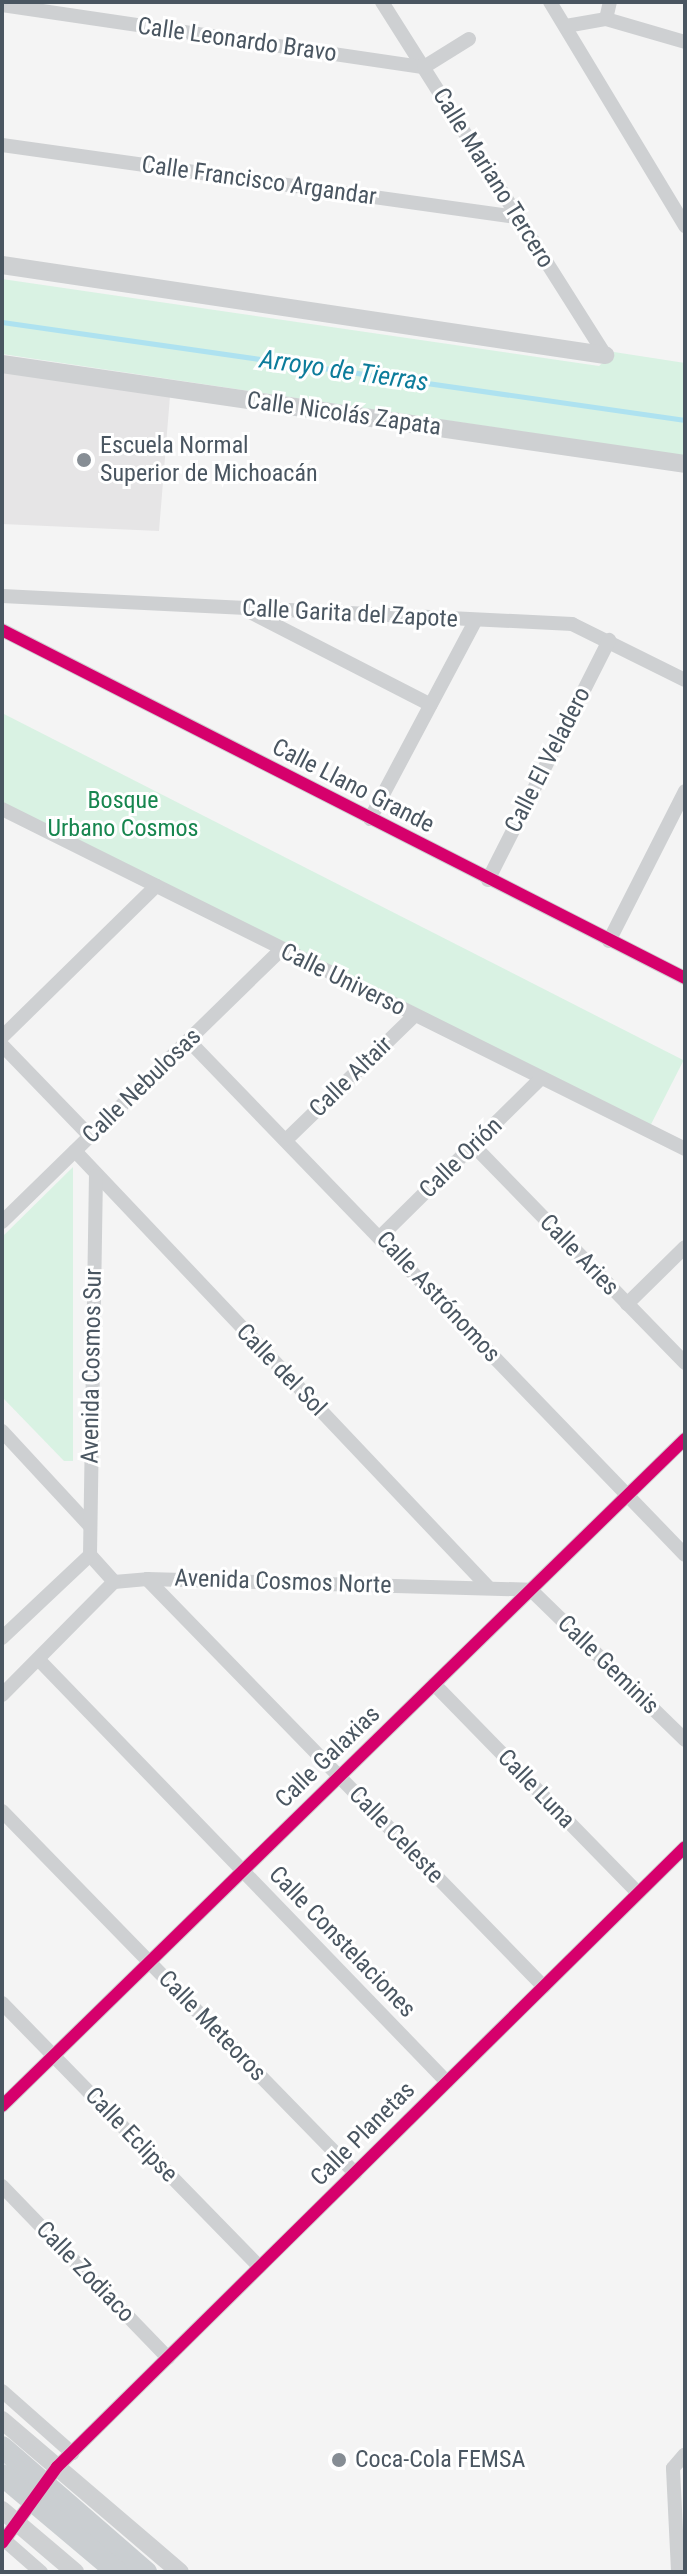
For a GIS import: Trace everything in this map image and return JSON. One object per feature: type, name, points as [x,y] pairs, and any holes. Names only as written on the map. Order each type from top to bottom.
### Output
[{"type":"main road","points":[[2,2447],[146,2572]]},
{"type":"main road","points":[[2,2475],[45,2484],[117,2572]]},
{"type":"street","name":"Calle Mariano Tercero","points":[[382,2],[605,355]]},
{"type":"street","points":[[550,2],[684,221]]},
{"type":"street","points":[[606,19],[610,2]]},
{"type":"street","name":"Calle Leonardo Bravo","points":[[2,5],[424,67]]},
{"type":"street","points":[[566,26],[606,19],[685,42]]},
{"type":"street","points":[[424,67],[469,39]]},
{"type":"street","name":"Calle Francisco Argandar","points":[[2,145],[516,217]]},
{"type":"street","points":[[2,265],[605,355]]},
{"type":"street","name":"Calle Nicolás Zapata","points":[[2,364],[685,464]]},
{"type":"street","name":"Calle Garita del Zapote","points":[[2,596],[572,624],[685,680]]},
{"type":"street","points":[[246,610],[431,705]]},
{"type":"street","points":[[370,819],[476,620]]},
{"type":"street","name":"Calle Llano Grande","points":[[2,630],[685,978]]},
{"type":"street","name":"Calle El Veladero","points":[[488,880],[609,640]]},
{"type":"street","points":[[609,941],[685,791]]},
{"type":"street","name":"Calle Universo","points":[[2,809],[685,1149]]},
{"type":"street","points":[[2,1037],[156,886]]},
{"type":"street","name":"Calle Nebulosas","points":[[2,1222],[281,950]]},
{"type":"street","name":"Calle Altair","points":[[287,1139],[415,1015]]},
{"type":"street","name":"Calle Astrónomos","points":[[189,1041],[381,1236],[685,1555]]},
{"type":"street","points":[[2,1045],[90,1136]]},
{"type":"street","name":"Calle Orión","points":[[381,1236],[541,1078]]},
{"type":"street","name":"Calle Aries","points":[[474,1146],[685,1363]]},
{"type":"street","name":"Calle del Sol","points":[[75,1151],[489,1588]]},
{"type":"street","name":"Avenida Cosmos Sur","points":[[90,1555],[96,1176]]},
{"type":"street","points":[[627,1304],[685,1247]]},
{"type":"street","points":[[2,1431],[90,1526]]},
{"type":"street","name":"Calle Galaxias","points":[[2,2106],[685,1439]]},
{"type":"street","points":[[2,1695],[114,1582],[90,1555],[5,1628]]},
{"type":"street","name":"Avenida Cosmos Norte","points":[[114,1582],[147,1579],[531,1590]]},
{"type":"street","name":"Calle Celeste","points":[[147,1579],[544,1987]]},
{"type":"street","name":"Calle Geminis","points":[[531,1590],[685,1740]]},
{"type":"street","name":"Calle Constelaciones","points":[[39,1660],[447,2082]]},
{"type":"street","name":"Calle Luna","points":[[434,1684],[638,1893]]},
{"type":"street","name":"Calle Meteoros","points":[[2,1811],[355,2173]]},
{"type":"street","name":"Calle Planetas","points":[[3,2540],[9,2516],[45,2484],[72,2453],[685,1847]]},
{"type":"street","name":"Calle Eclipse","points":[[2,2003],[260,2267]]},
{"type":"street","name":"Calle Zodiaco","points":[[2,2186],[168,2358]]},
{"type":"street","points":[[2,2391],[72,2453]]},
{"type":"street","points":[[2,2420],[45,2484],[180,2572]]},
{"type":"street","points":[[680,2569],[673,2468],[685,2454]]},
{"type":"street","points":[[673,2468],[685,2478]]},
{"type":"street","points":[[9,2516],[75,2572]]},
{"type":"street","points":[[3,2540],[41,2572]]},
{"type":"shaded area","name":"Escuela Normal Superior de Michoacán","points":[[2,372],[170,396],[159,531],[2,524]]},
{"type":"green space","points":[[2,279],[599,366],[614,352],[685,363],[685,456],[2,354]]},
{"type":"green space","name":"Bosque Urbano Cosmos","points":[[2,713],[684,1060],[646,1134],[2,806]]},
{"type":"green space","points":[[73,1167],[73,1461],[64,1461],[2,1397],[2,1237]]},
{"type":"waterway","name":"Arroyo de Tierras","points":[[2,322],[685,420]]},
{"type":"cycle path","points":[[2,630],[685,978]]},
{"type":"cycle path","points":[[2,2106],[685,1439]]},
{"type":"cycle path","points":[[2,2543],[57,2467],[685,1847]]},
{"type":"place","name":"Escuela Normal Superior de Michoacán","points":[[84,460]]},
{"type":"place","name":"Coca-Cola FEMSA","points":[[339,2460]]}]
